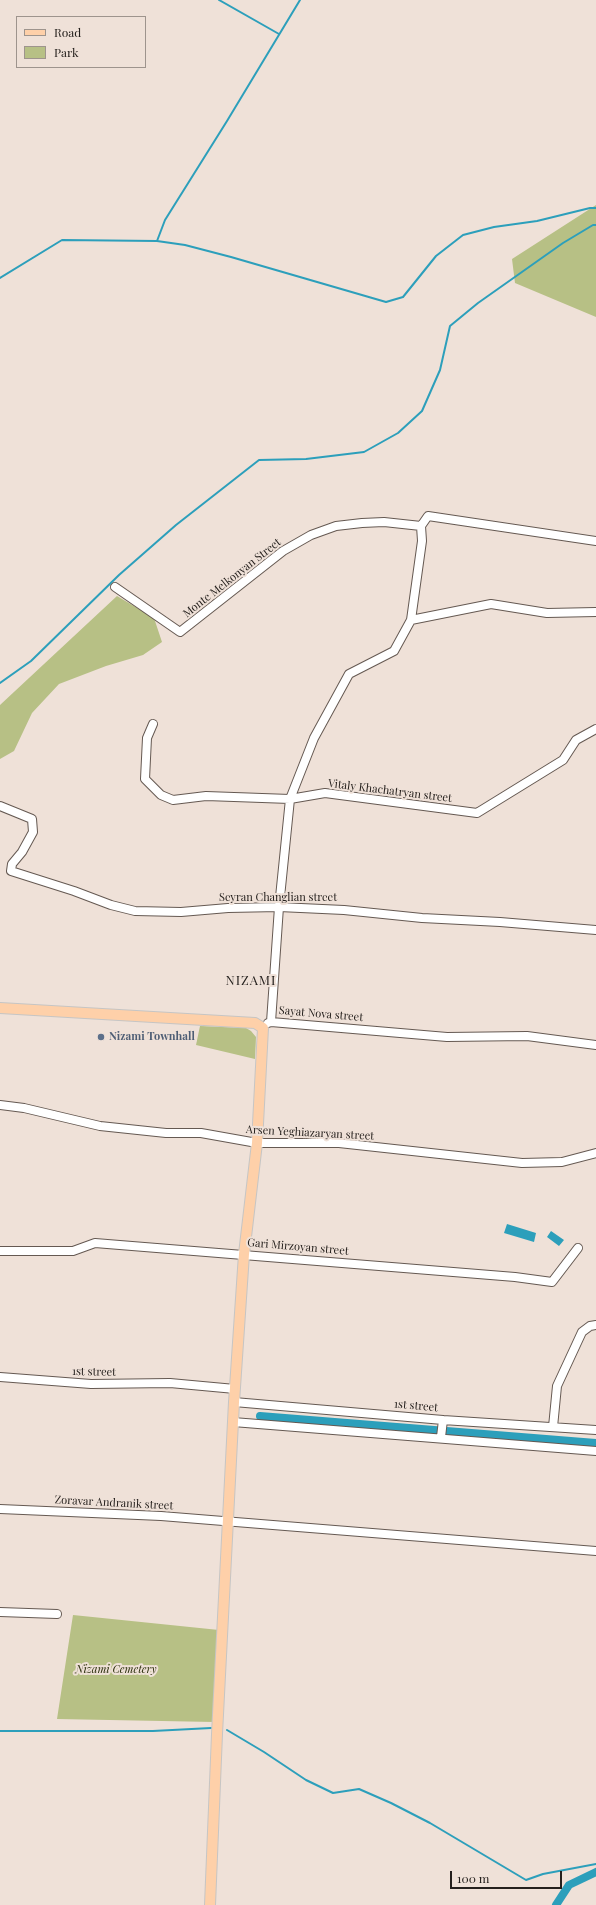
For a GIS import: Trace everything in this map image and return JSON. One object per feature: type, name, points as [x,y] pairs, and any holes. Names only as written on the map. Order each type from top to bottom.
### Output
[{"type":"main road","name":"Sayat Nova street","points":[[0,1008],[255,1023],[267,1025]]},
{"type":"main road","points":[[210,1905],[234,1402],[244,1254],[257,1143],[267,1025]]},
{"type":"street","points":[[267,1025],[290,799],[314,738],[349,674],[394,651],[410,620],[422,541],[421,526],[428,516],[596,541]]},
{"type":"street","name":"Monte Melkonyan Street","points":[[115,588],[180,632],[283,551],[311,535],[336,526],[362,523],[384,522],[421,526]]},
{"type":"street","points":[[410,620],[491,604],[547,613],[596,612]]},
{"type":"street","name":"Vitaly Khachatryan street","points":[[153,724],[147,738],[145,779],[161,794],[173,800],[206,796],[290,799],[324,793],[477,812],[563,760],[576,740],[596,729]]},
{"type":"street","name":"Seyran Changlian street","points":[[0,806],[32,819],[33,832],[22,852],[12,864],[11,871],[74,891],[111,905],[135,911],[181,912],[228,908],[279,907],[344,910],[422,918],[500,922],[596,930]]},
{"type":"street","name":"Sayat Nova street","points":[[267,1025],[447,1037],[527,1036],[596,1045]]},
{"type":"street","name":"Arsen Yeghiazaryan street","points":[[0,1105],[24,1108],[108,1127],[166,1133],[200,1133],[257,1143],[339,1143],[522,1163],[562,1162],[596,1152]]},
{"type":"street","name":"Gari Mirzoyan street","points":[[0,1250],[73,1251],[95,1243],[515,1277],[552,1282],[578,1248]]},
{"type":"street","points":[[553,1427],[557,1386],[582,1332],[590,1326],[596,1325]]},
{"type":"street","name":"1st street","points":[[0,1377],[91,1384],[170,1383],[235,1388]]},
{"type":"street","name":"1st street","points":[[234,1402],[442,1420],[596,1430]]},
{"type":"street","points":[[441,1438],[442,1420]]},
{"type":"street","points":[[233,1422],[596,1451]]},
{"type":"street","name":"Zoravar Andranik street","points":[[0,1509],[161,1516],[596,1551]]},
{"type":"street","points":[[0,1612],[56,1614]]},
{"type":"green space","points":[[596,205],[596,317],[515,283],[512,259]]},
{"type":"green space","points":[[117,596],[154,618],[162,642],[143,655],[106,666],[59,684],[32,713],[14,751],[0,759],[0,705]]},
{"type":"green space","points":[[200,1026],[246,1028],[251,1031],[256,1037],[255,1059],[196,1045]]},
{"type":"green space","name":"Nizami Cemetery","points":[[73,1615],[219,1630],[214,1722],[57,1719]]},
{"type":"water","points":[[507,1224],[536,1233],[534,1242],[504,1233]]},
{"type":"water","points":[[551,1231],[564,1240],[559,1246],[547,1237]]},
{"type":"waterway","points":[[219,0],[279,34]]},
{"type":"waterway","points":[[157,241],[165,220],[300,0]]},
{"type":"waterway","points":[[0,278],[62,240],[157,241],[185,245],[231,257],[386,302],[403,297],[436,256],[463,235],[494,227],[537,221],[590,208],[596,208]]},
{"type":"waterway","points":[[0,683],[31,661],[119,575],[176,525],[259,460],[306,459],[364,452],[398,433],[422,411],[440,370],[450,326],[478,303],[563,243],[593,225],[596,225]]},
{"type":"waterway","points":[[260,1416],[596,1443]]},
{"type":"waterway","points":[[0,1731],[153,1731],[211,1728]]},
{"type":"waterway","points":[[227,1730],[306,1780],[333,1793],[359,1789],[391,1803],[430,1823],[526,1880],[543,1874],[596,1864]]},
{"type":"waterway","points":[[556,1905],[569,1885],[596,1872]]},
{"type":"place","name":"Nizami Townhall","points":[[101,1037]]},
{"type":"district","name":"NIZAMI","points":[[251,981]]}]
